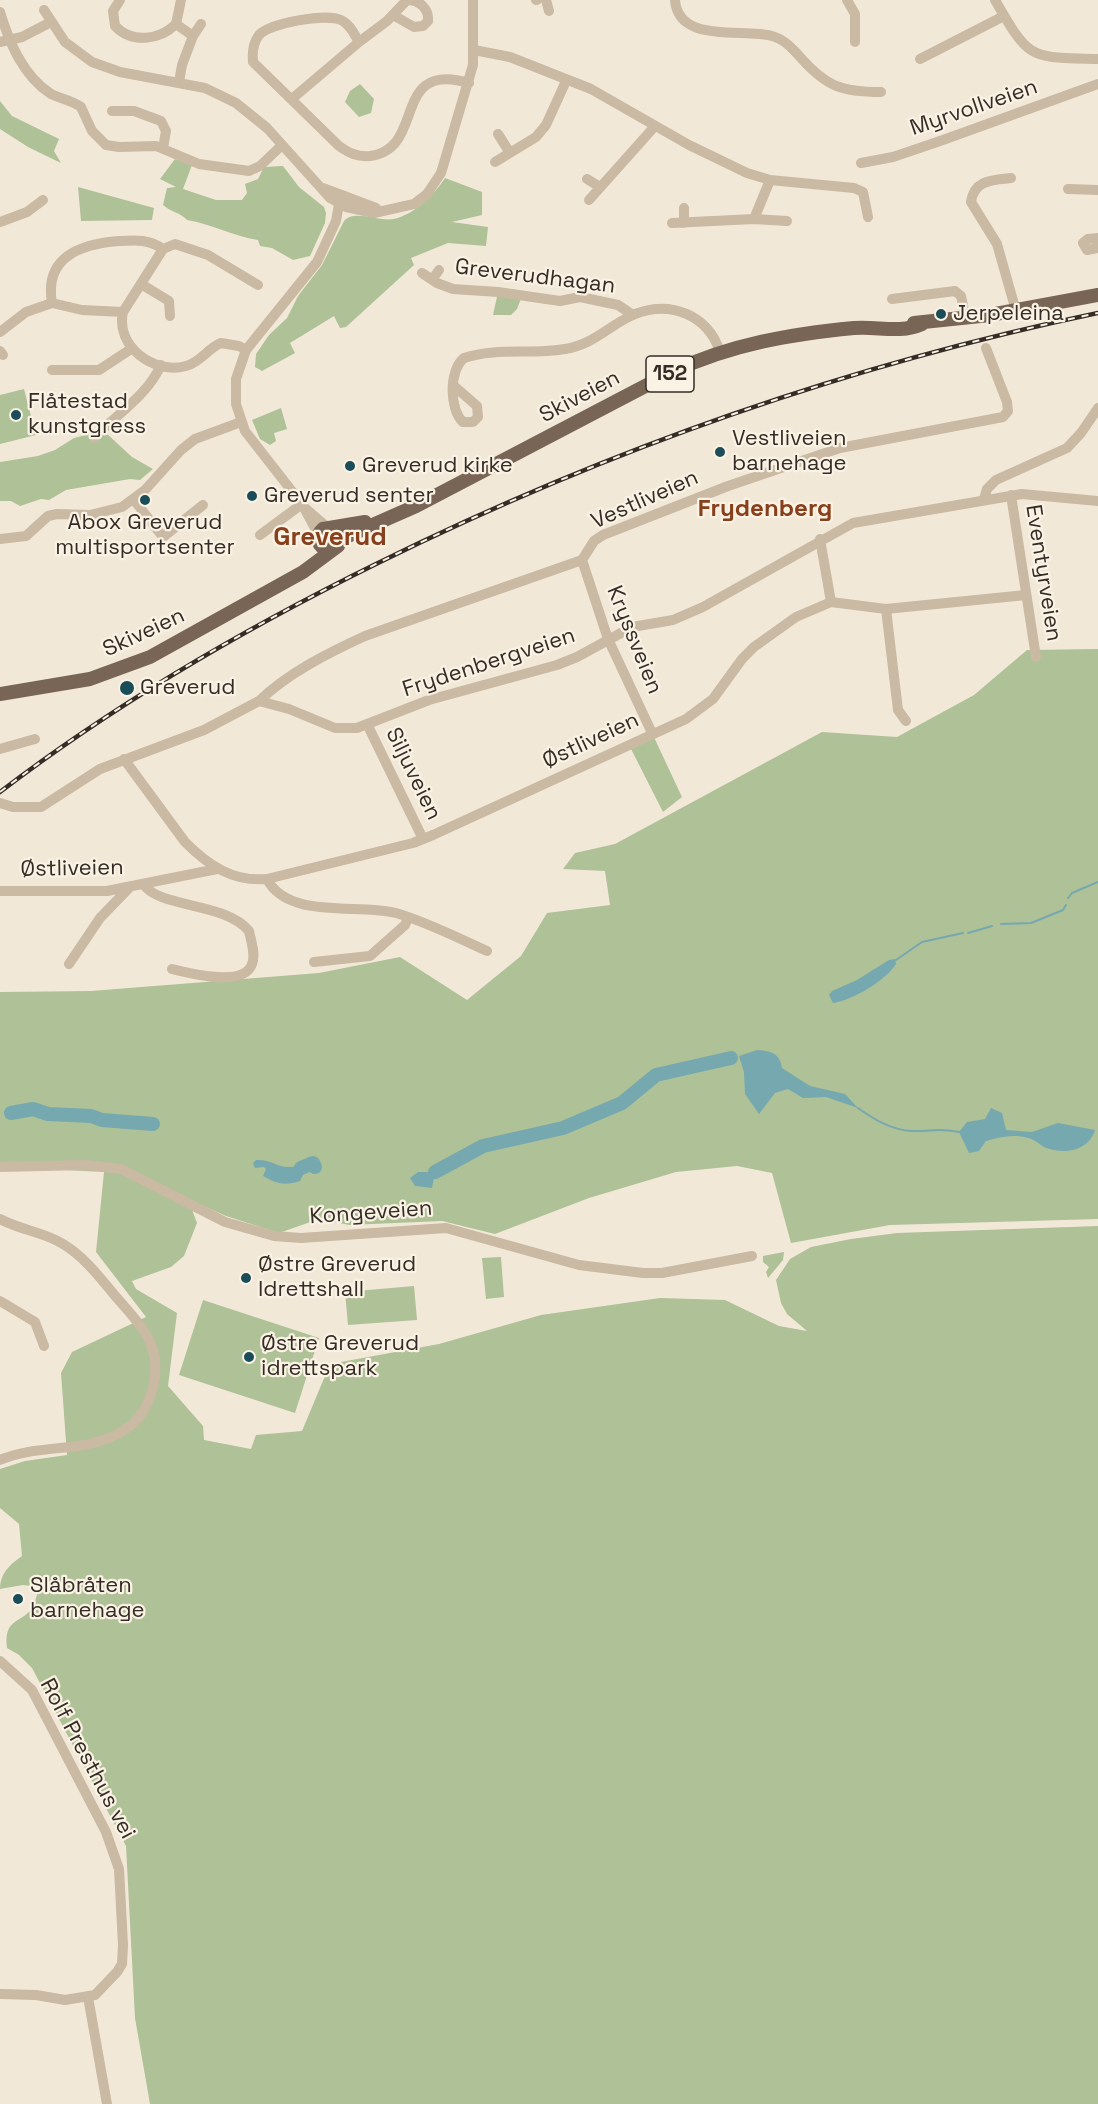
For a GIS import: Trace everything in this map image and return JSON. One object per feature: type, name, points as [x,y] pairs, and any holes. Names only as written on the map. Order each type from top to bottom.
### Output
[{"type":"main road","name":"Skiveien","points":[[0,694],[74,682],[126,667],[173,645],[293,576],[328,537],[379,522],[426,500],[674,371],[720,352],[785,336],[882,327],[895,331],[922,324],[1016,311],[1098,295]]},
{"type":"street","points":[[120,0],[115,6],[113,19],[115,26],[127,35],[156,36],[176,24],[181,0]]},
{"type":"street","points":[[44,10],[65,42],[92,62],[120,72],[205,88],[236,103],[262,124],[330,198],[374,213],[414,204],[427,194],[437,180],[469,83],[474,50],[473,0]]},
{"type":"street","points":[[675,0],[681,18],[688,25],[705,30],[774,36],[786,42],[813,71],[835,87],[848,91],[874,88]]},
{"type":"street","points":[[847,0],[855,14],[857,30],[855,42]]},
{"type":"street","points":[[995,0],[1027,50],[1050,58],[1098,60]]},
{"type":"street","points":[[0,12],[5,41],[22,64],[39,85],[61,99],[81,107],[92,131],[101,141],[119,147],[163,148],[200,164],[244,171],[260,166],[282,145]]},
{"type":"street","points":[[293,98],[393,15]]},
{"type":"street","points":[[920,59],[1004,16]]},
{"type":"street","points":[[359,42],[348,24],[334,18],[298,21],[262,33],[254,45],[253,62],[258,70],[293,98],[347,153],[370,156],[386,151],[397,141],[411,106],[422,87],[441,79],[469,83]]},
{"type":"street","points":[[5,41],[51,22]]},
{"type":"street","points":[[176,24],[193,36]]},
{"type":"street","points":[[179,82],[193,36],[201,24]]},
{"type":"street","points":[[857,30],[870,33]]},
{"type":"street","points":[[474,50],[510,57],[591,89],[726,164],[770,180],[854,188],[863,192],[868,217]]},
{"type":"street","points":[[495,162],[536,137],[546,125],[566,81]]},
{"type":"street","name":"Myrvollveien","points":[[861,163],[893,157],[1098,84]]},
{"type":"street","points":[[112,111],[134,106],[161,121],[166,131],[163,148]]},
{"type":"street","points":[[588,200],[655,126]]},
{"type":"street","points":[[498,134],[510,153]]},
{"type":"street","points":[[1011,178],[980,183],[975,189],[971,202],[997,244],[1016,311]]},
{"type":"street","points":[[587,179],[600,187]]},
{"type":"street","points":[[754,219],[770,180]]},
{"type":"street","points":[[1068,189],[1098,190]]},
{"type":"street","points":[[0,222],[27,212],[43,200]]},
{"type":"street","points":[[328,537],[257,448],[242,422],[236,404],[236,379],[246,350],[317,262],[336,221],[340,219],[344,204]]},
{"type":"street","points":[[684,208],[684,223]]},
{"type":"street","points":[[672,223],[754,219],[787,221]]},
{"type":"street","points":[[1098,238],[1088,239],[1083,243],[1087,250],[1098,248]]},
{"type":"street","points":[[52,303],[49,286],[52,277],[65,258],[82,247],[98,243],[143,240],[163,249]]},
{"type":"street","points":[[246,350],[239,346],[221,343],[185,366],[161,365],[131,349],[123,335],[123,312],[163,249],[175,244],[186,246],[247,276],[258,285]]},
{"type":"street","name":"Greverudhagan","points":[[432,280],[439,270]]},
{"type":"street","name":"Greverudhagan","points":[[422,273],[453,289],[498,291],[560,301],[580,297],[618,305],[633,315]]},
{"type":"street","points":[[141,284],[169,301],[170,316]]},
{"type":"street","points":[[892,299],[955,291],[961,296],[964,310]]},
{"type":"street","points":[[0,332],[26,312],[52,303],[82,310],[123,312]]},
{"type":"street","name":"Greverudhagan","points":[[454,386],[454,371],[464,358],[526,349],[549,351],[581,346],[600,337],[633,315],[655,309],[689,315],[708,328],[720,352]]},
{"type":"street","name":"Vestliveien","points":[[259,701],[269,692],[334,650],[364,636],[582,561],[594,541],[603,535],[794,461],[850,446],[974,425],[1003,417],[1008,411],[1007,402],[986,348]]},
{"type":"street","points":[[52,370],[99,370],[131,349]]},
{"type":"street","points":[[94,438],[141,394],[154,379],[161,365]]},
{"type":"street","points":[[984,499],[987,489],[996,480],[1058,455],[1075,442],[1098,408]]},
{"type":"street","points":[[0,539],[26,536],[48,516],[110,512],[135,500],[195,438],[242,422]]},
{"type":"street","points":[[1086,425],[1098,428]]},
{"type":"street","name":"Frydenbergveien","points":[[259,701],[289,709],[335,728],[368,726],[429,700],[567,661],[632,627],[673,620],[694,612],[752,582],[820,539],[866,519],[1011,495],[1098,501]]},
{"type":"street","name":"Eventyrveien","points":[[1011,495],[1036,657]]},
{"type":"street","points":[[135,500],[163,537],[203,505]]},
{"type":"street","points":[[260,535],[303,506]]},
{"type":"street","points":[[820,539],[831,602],[886,609],[1026,595]]},
{"type":"street","name":"Kryssveien","points":[[582,561],[608,639],[652,733]]},
{"type":"street","name":"Østliveien","points":[[0,891],[94,892],[129,888],[217,869],[241,879],[267,879],[423,839],[702,709],[754,647],[796,617],[831,602]]},
{"type":"street","points":[[886,609],[898,710],[906,721]]},
{"type":"street","points":[[0,803],[22,808],[41,807],[100,769],[204,730],[259,701]]},
{"type":"street","name":"Siljuveien","points":[[368,726],[423,839]]},
{"type":"street","points":[[0,749],[35,740]]},
{"type":"street","points":[[124,759],[185,842],[217,869]]},
{"type":"street","points":[[267,879],[273,890],[283,897],[298,902],[318,907],[382,911],[408,918],[487,951]]},
{"type":"street","name":"Østliveien","points":[[144,885],[158,896],[198,905],[236,919],[249,931],[253,959],[247,972],[212,978],[172,969]]},
{"type":"street","points":[[69,964],[100,918],[129,888]]},
{"type":"street","points":[[314,962],[370,956],[405,925],[408,918]]},
{"type":"street","name":"Kongeveien","points":[[0,1167],[88,1165],[121,1168],[225,1222],[274,1236],[301,1238],[446,1228],[579,1265],[643,1274],[752,1256]]},
{"type":"street","points":[[0,1219],[62,1244],[87,1263],[138,1322],[151,1344],[155,1372],[150,1397],[139,1417],[125,1431],[97,1443],[14,1455],[0,1460]]},
{"type":"street","points":[[0,1301],[35,1322],[44,1346]]},
{"type":"street","name":"Rolf Presthus vei","points":[[0,1661],[22,1678],[35,1695],[106,1832],[119,1869],[122,1964],[105,1987],[88,1997]]},
{"type":"street","points":[[0,1994],[36,1995],[65,2000],[88,1997],[107,2104]]},
{"type":"green space","points":[[360,84],[374,99],[371,113],[359,117],[345,102],[350,91]]},
{"type":"green space","points":[[0,101],[12,116],[59,139],[54,151],[61,163],[28,147],[0,129]]},
{"type":"green space","points":[[175,159],[192,165],[183,189],[216,200],[242,200],[247,193],[245,184],[258,179],[264,167],[283,166],[299,187],[324,207],[326,213],[325,223],[310,256],[293,260],[272,248],[260,246],[258,240],[187,220],[163,205],[167,188],[176,187],[160,179]]},
{"type":"green space","points":[[445,178],[482,192],[482,215],[452,222],[488,227],[486,246],[448,243],[411,258],[414,265],[346,327],[340,328],[334,316],[290,343],[295,353],[262,371],[255,367],[256,354],[269,335],[287,318],[298,296],[322,265],[344,221],[354,216],[394,219],[402,216],[423,203]]},
{"type":"green space","points":[[78,187],[154,208],[152,220],[81,221]]},
{"type":"green space","points":[[498,292],[522,296],[517,309],[511,315],[493,315]]},
{"type":"green space","name":"Flåtestad kunstgress","points":[[24,389],[36,435],[0,444],[0,395]]},
{"type":"green space","points":[[281,408],[287,429],[274,433],[276,441],[270,445],[260,439],[252,420]]},
{"type":"green space","points":[[105,432],[132,457],[153,469],[140,480],[130,479],[66,490],[49,500],[41,499],[20,506],[11,501],[0,501],[0,462],[38,456],[55,450],[74,438]]},
{"type":"green space","points":[[1098,649],[1098,1219],[890,1225],[791,1243],[772,1173],[737,1166],[676,1172],[589,1198],[495,1234],[442,1221],[349,1225],[319,1219],[279,1233],[226,1216],[188,1199],[197,1223],[184,1256],[171,1267],[132,1281],[136,1289],[177,1313],[168,1386],[203,1426],[204,1440],[251,1449],[256,1435],[302,1431],[330,1364],[439,1344],[541,1315],[660,1298],[725,1300],[779,1326],[807,1331],[787,1314],[781,1303],[776,1280],[790,1259],[811,1247],[897,1233],[1098,1226],[1098,2104],[150,2104],[135,2018],[126,1846],[32,1668],[19,1655],[7,1648],[8,1630],[11,1625],[29,1612],[39,1587],[23,1585],[0,1589],[6,1570],[22,1556],[19,1524],[0,1508],[0,1469],[25,1461],[67,1455],[61,1373],[72,1352],[146,1317],[96,1252],[104,1172],[27,1168],[0,1170],[0,992],[91,991],[319,973],[400,957],[467,1000],[521,956],[547,913],[610,905],[605,871],[563,869],[575,853],[615,844],[822,732],[897,737],[974,695],[1027,650]]},
{"type":"green space","points":[[652,733],[682,797],[663,812],[629,745]]},
{"type":"green space","points":[[784,1252],[783,1260],[768,1278],[766,1272],[769,1267],[763,1262],[763,1256]]},
{"type":"green space","points":[[501,1257],[504,1297],[486,1299],[482,1258]]},
{"type":"green space","points":[[414,1286],[417,1320],[348,1325],[345,1292]]},
{"type":"green space","name":"Østre Greverud idrettspark","points":[[203,1300],[319,1338],[295,1413],[179,1375]]},
{"type":"water","points":[[895,959],[896,964],[877,983],[850,998],[833,1003],[829,995],[832,991],[857,980],[889,960]]},
{"type":"water","points":[[757,1050],[767,1051],[777,1056],[782,1068],[810,1086],[845,1094],[858,1108],[826,1097],[803,1098],[788,1089],[775,1093],[759,1114],[745,1094],[744,1072],[739,1056]]},
{"type":"water","points":[[991,1108],[1002,1113],[1006,1130],[1032,1132],[1058,1123],[1095,1130],[1087,1143],[1074,1150],[1059,1151],[1044,1147],[1034,1140],[1012,1136],[986,1141],[979,1151],[969,1153],[959,1132],[967,1122],[985,1119]]},
{"type":"water","points":[[256,1160],[287,1167],[301,1165],[304,1173],[300,1181],[285,1184],[277,1182],[263,1176],[266,1169],[264,1167],[255,1168],[253,1163]]},
{"type":"water","points":[[418,1172],[435,1172],[432,1188],[415,1186],[410,1178]]},
{"type":"waterway","points":[[1068,898],[1072,893],[1098,882]]},
{"type":"waterway","points":[[1001,924],[1031,923],[1063,910],[1066,905]]},
{"type":"waterway","points":[[968,933],[992,926]]},
{"type":"waterway","points":[[896,960],[922,942],[963,933]]},
{"type":"waterway","points":[[435,1172],[483,1146],[563,1128],[622,1103],[656,1075],[731,1058]]},
{"type":"waterway","points":[[858,1108],[876,1120],[897,1129],[959,1132]]},
{"type":"waterway","points":[[11,1113],[33,1109],[48,1114],[91,1116],[102,1120],[153,1124]]},
{"type":"waterway","points":[[301,1168],[313,1163],[315,1167]]},
{"type":"railway","points":[[0,792],[90,727],[232,640],[378,563],[464,522],[641,448],[821,385],[912,358],[1098,313]]},
{"type":"place","name":"Jerpeleina","points":[[941,314]]},
{"type":"place","name":"Flåtestad kunstgress","points":[[16,415]]},
{"type":"place","name":"Vestliveien barnehage","points":[[720,452]]},
{"type":"place","name":"Greverud kirke","points":[[350,466]]},
{"type":"place","name":"Greverud senter","points":[[252,496]]},
{"type":"place","name":"Abox Greverud multisportsenter","points":[[145,500]]},
{"type":"place","name":"Greverud","points":[[127,688]]},
{"type":"place","name":"Østre Greverud Idrettshall","points":[[246,1278]]},
{"type":"place","name":"Østre Greverud idrettspark","points":[[249,1357]]},
{"type":"place","name":"Slåbråten barnehage","points":[[18,1599]]},
{"type":"district","name":"Frydenberg","points":[[765,509]]},
{"type":"district","name":"Greverud","points":[[330,538]]}]
